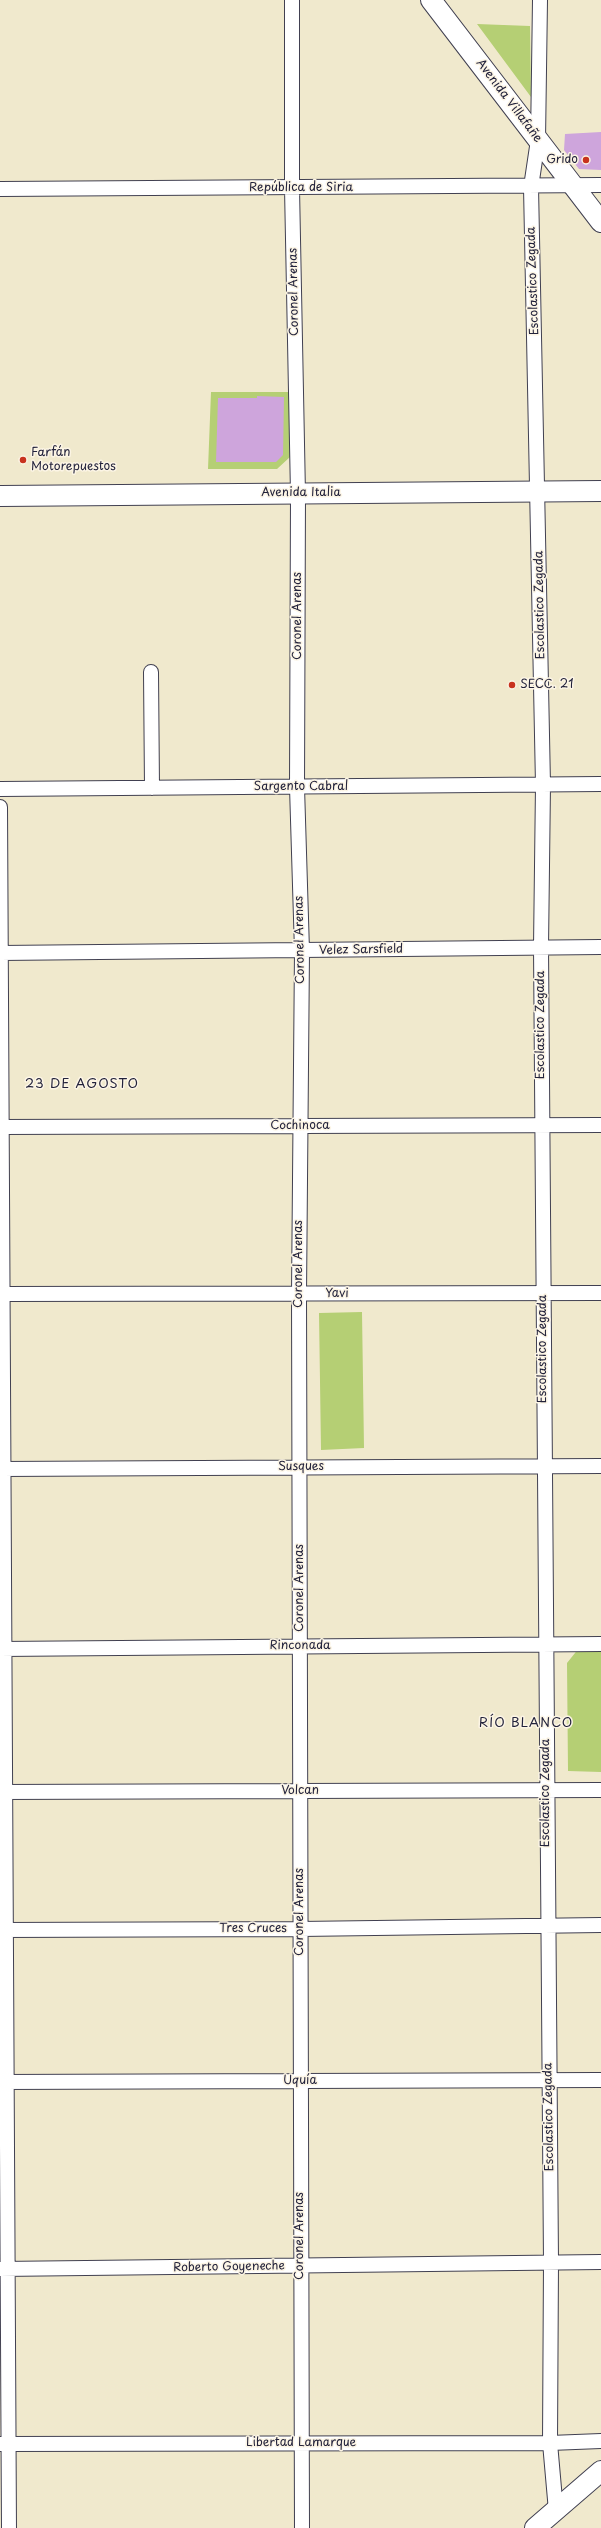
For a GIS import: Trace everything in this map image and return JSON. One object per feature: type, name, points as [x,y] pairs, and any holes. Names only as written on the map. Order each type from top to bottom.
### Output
[{"type":"main road","name":"Avenida Villafañe","points":[[431,0],[601,222]]},
{"type":"main road","name":"Avenida Italia","points":[[0,496],[601,491]]},
{"type":"main road","points":[[547,2522],[601,2470]]},
{"type":"street","name":"Coronel Arenas","points":[[292,0],[292,188],[298,494],[297,787],[302,951],[299,1126],[300,2443],[302,2528]]},
{"type":"street","points":[[538,140],[540,0]]},
{"type":"street","name":"Escolastico Zegada","points":[[538,140],[531,187],[539,492],[543,785],[541,947],[548,2080],[551,2262],[550,2443],[547,2522]]},
{"type":"street","name":"República de Siria","points":[[0,189],[531,187],[601,185]]},
{"type":"street","points":[[152,672],[152,788]]},
{"type":"street","name":"Sargento Cabral","points":[[0,789],[601,784]]},
{"type":"street","points":[[0,807],[3,2444],[8,2528]]},
{"type":"street","name":"Velez Sarsfield","points":[[1,953],[601,947]]},
{"type":"street","name":"Cochinoca","points":[[1,1126],[601,1125]]},
{"type":"street","name":"Yavi","points":[[1,1294],[601,1293]]},
{"type":"street","name":"Susques","points":[[2,1469],[601,1466]]},
{"type":"street","name":"Rinconada","points":[[2,1649],[601,1644]]},
{"type":"street","name":"Volcan","points":[[2,1792],[601,1790]]},
{"type":"street","name":"Tres Cruces","points":[[3,1930],[300,1929],[547,1924],[601,1925]]},
{"type":"street","name":"Uquía","points":[[3,2082],[601,2080]]},
{"type":"street","name":"Roberto Goyeneche","points":[[3,2269],[300,2267],[601,2262]]},
{"type":"street","name":"Libertad Lamarque","points":[[3,2444],[550,2443],[601,2441]]},
{"type":"green space","points":[[477,24],[530,26],[531,97]]},
{"type":"green space","points":[[211,392],[290,392],[290,457],[277,469],[208,469]]},
{"type":"green space","points":[[362,1312],[364,1448],[321,1450],[319,1313]]},
{"type":"green space","points":[[579,1648],[601,1649],[601,1772],[568,1771],[567,1663]]},
{"type":"building","name":"Grido","points":[[601,132],[601,170],[579,169],[564,150],[565,134]]},
{"type":"building","points":[[257,396],[284,397],[283,455],[276,462],[216,462],[218,398],[257,398]]},
{"type":"place","name":"Grido","points":[[586,160]]},
{"type":"place","name":"Farfán Motorepuestos","points":[[23,460]]},
{"type":"place","name":"SECC. 21","points":[[512,685]]},
{"type":"district","name":"23 DE AGOSTO","points":[[82,1084]]},
{"type":"district","name":"RÍO BLANCO","points":[[526,1723]]}]
